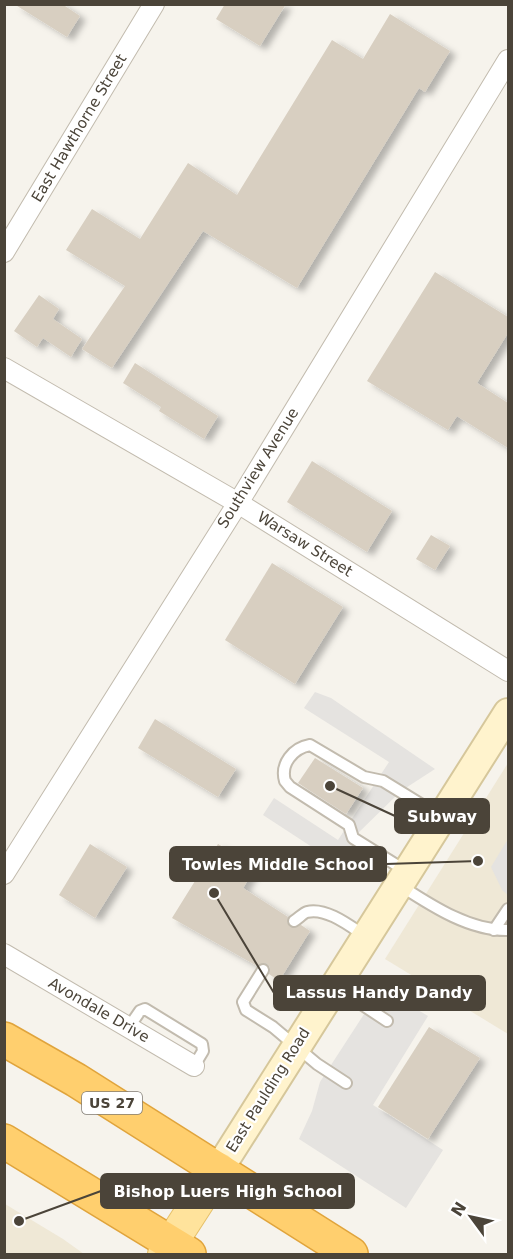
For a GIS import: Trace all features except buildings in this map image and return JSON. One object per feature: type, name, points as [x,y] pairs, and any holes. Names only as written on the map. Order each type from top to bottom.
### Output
[{"type":"highway","name":"US 27","points":[[4,1039],[219,1169],[351,1254]]},
{"type":"highway","points":[[4,1141],[175,1251]]},
{"type":"main road","name":"East Paulding Road","points":[[175,1251],[219,1169],[295,1046],[508,713]]},
{"type":"street","name":"East Hawthorne Street","points":[[4,252],[154,4]]},
{"type":"street","name":"Southview Avenue","points":[[4,874],[238,502],[508,60]]},
{"type":"street","name":"Warsaw Street","points":[[4,368],[238,502],[508,671]]},
{"type":"street","name":"Avondale Drive","points":[[4,954],[194,1066]]},
{"type":"lane","points":[[441,816],[383,781],[364,777],[310,745],[301,747],[284,766],[285,781],[290,787],[349,825],[353,838],[432,905],[494,930],[508,930]]},
{"type":"lane","points":[[494,930],[508,909]]},
{"type":"lane","points":[[294,921],[307,912],[325,914],[342,921],[365,936]]},
{"type":"lane","points":[[263,970],[243,1002],[246,1010],[273,1027],[346,1083]]},
{"type":"lane","points":[[334,986],[387,1021]]},
{"type":"shaded area","points":[[315,692],[331,698],[435,769],[401,791],[353,838],[364,881],[263,815],[274,798],[338,840],[389,762],[304,708]]},
{"type":"shaded area","points":[[508,763],[508,1034],[385,959]]},
{"type":"shaded area","points":[[508,839],[508,895],[502,890],[491,867]]},
{"type":"shaded area","points":[[381,988],[428,1016],[373,1105],[443,1150],[406,1208],[299,1139],[312,1111],[320,1082]]},
{"type":"shaded area","points":[[5,1204],[63,1239],[84,1254],[5,1254]]},
{"type":"place","name":"Subway","points":[[330,786]]},
{"type":"place","name":"Towles Middle School","points":[[478,861]]},
{"type":"place","name":"Lassus Handy Dandy","points":[[214,893]]},
{"type":"place","name":"Bishop Luers High School","points":[[19,1221]]}]
